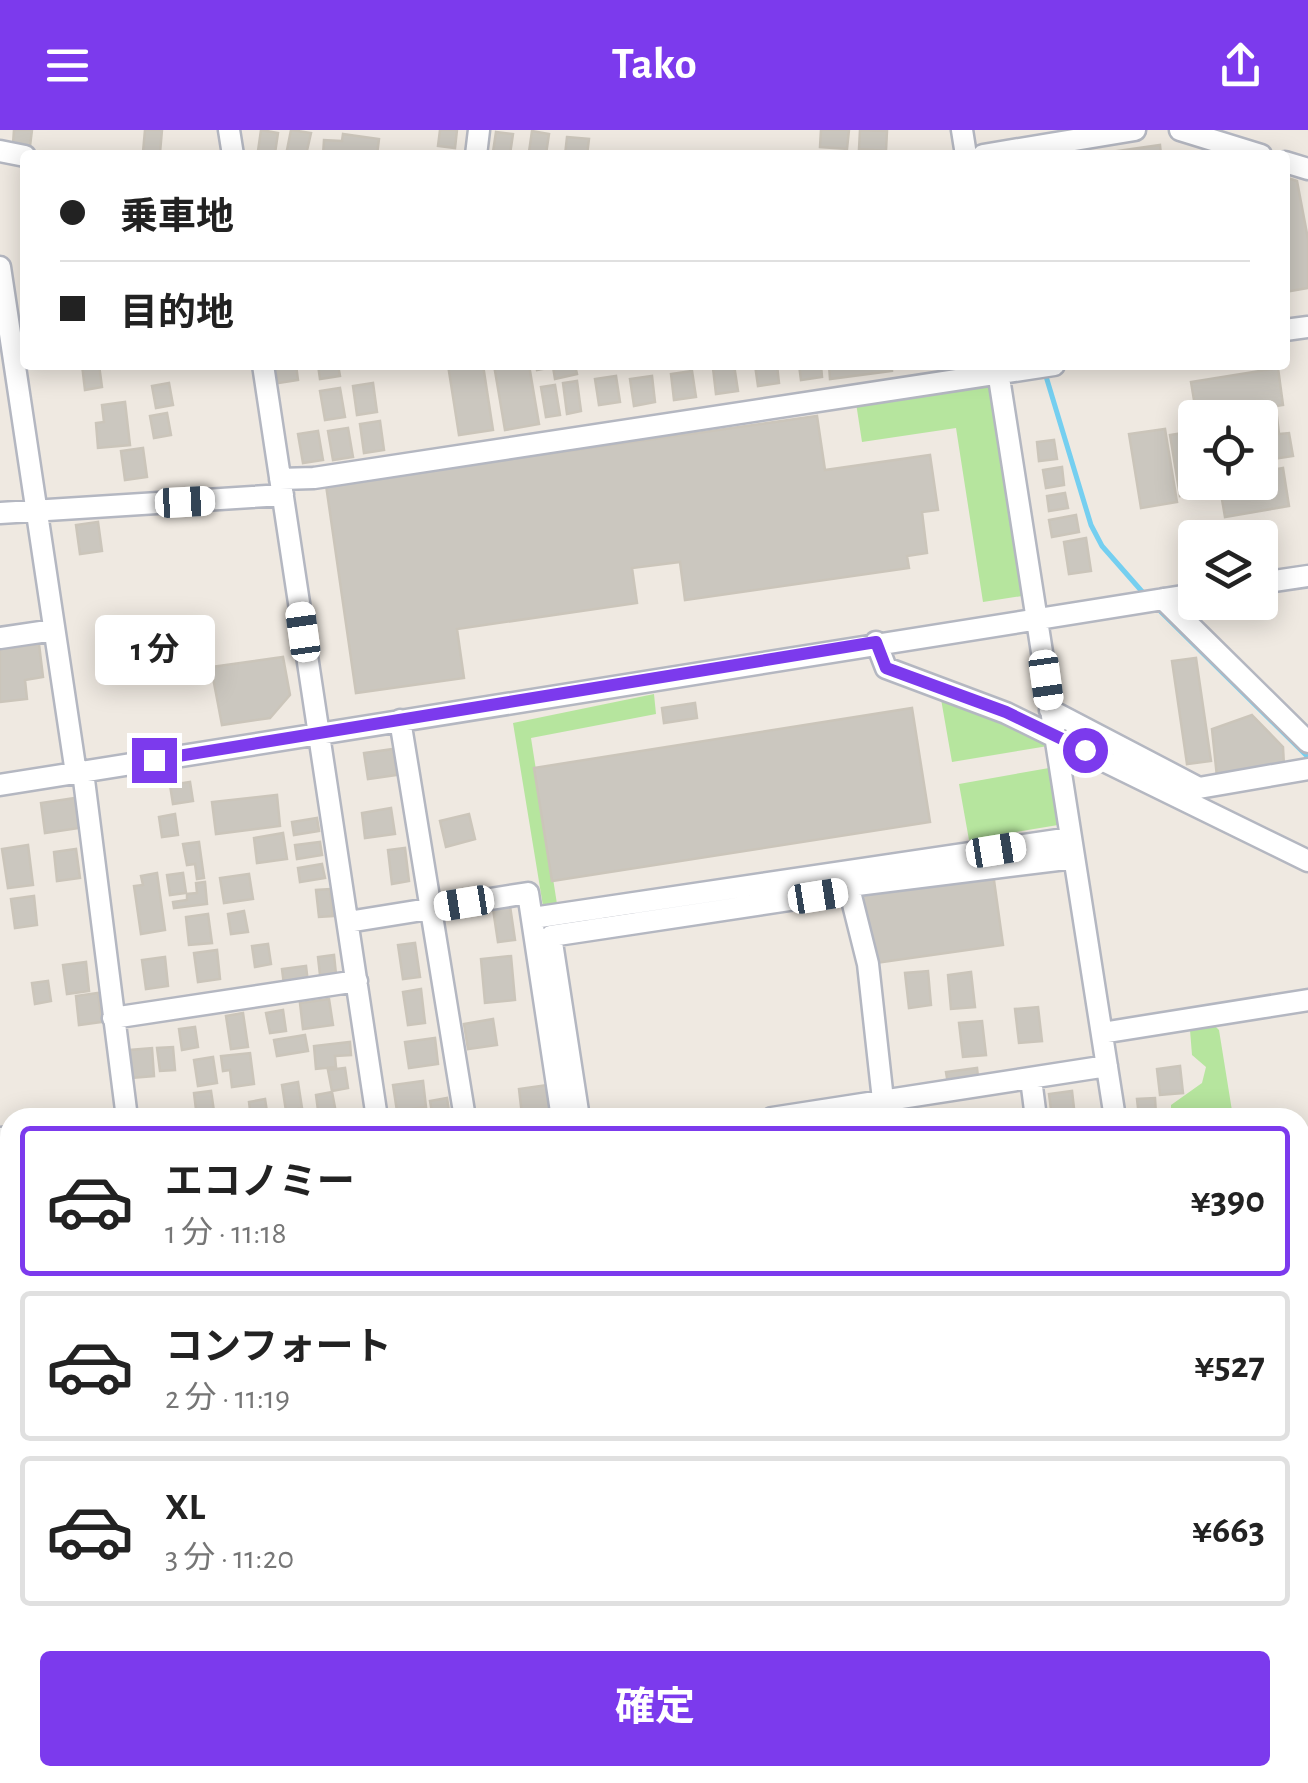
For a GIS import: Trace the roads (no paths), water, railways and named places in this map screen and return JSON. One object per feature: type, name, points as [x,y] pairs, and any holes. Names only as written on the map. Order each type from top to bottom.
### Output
[{"type":"street","points":[[1013,150],[1135,130]]},
{"type":"street","points":[[1180,130],[1246,150]]},
{"type":"street","points":[[0,267],[19,351]]},
{"type":"street","points":[[21,370],[54,630],[80,773],[126,1108]]},
{"type":"street","points":[[264,370],[375,1108]]},
{"type":"street","points":[[0,514],[281,487],[314,478],[991,370]]},
{"type":"street","points":[[997,370],[1113,1108]]},
{"type":"street","points":[[1278,580],[1308,576]]},
{"type":"street","points":[[0,785],[1178,597]]},
{"type":"street","points":[[1163,599],[1308,742]]},
{"type":"street","points":[[0,638],[54,630]]},
{"type":"street","points":[[876,642],[886,668],[1054,734],[1308,861]]},
{"type":"street","points":[[1050,710],[1199,788],[1308,769]]},
{"type":"street","points":[[400,720],[463,1108]]},
{"type":"street","points":[[578,1108],[551,936],[848,882],[1073,848]]},
{"type":"street","points":[[534,918],[848,882]]},
{"type":"street","points":[[848,882],[868,964],[884,1108],[1106,1066]]},
{"type":"street","points":[[348,922],[528,893],[561,1108]]},
{"type":"street","points":[[113,1018],[356,981]]},
{"type":"street","points":[[1102,1033],[1308,1000]]},
{"type":"street","points":[[1031,1079],[1035,1108]]},
{"type":"waterway","points":[[1045,373],[1091,525],[1102,546],[1146,596]]},
{"type":"waterway","points":[[1157,608],[1308,757]]}]
